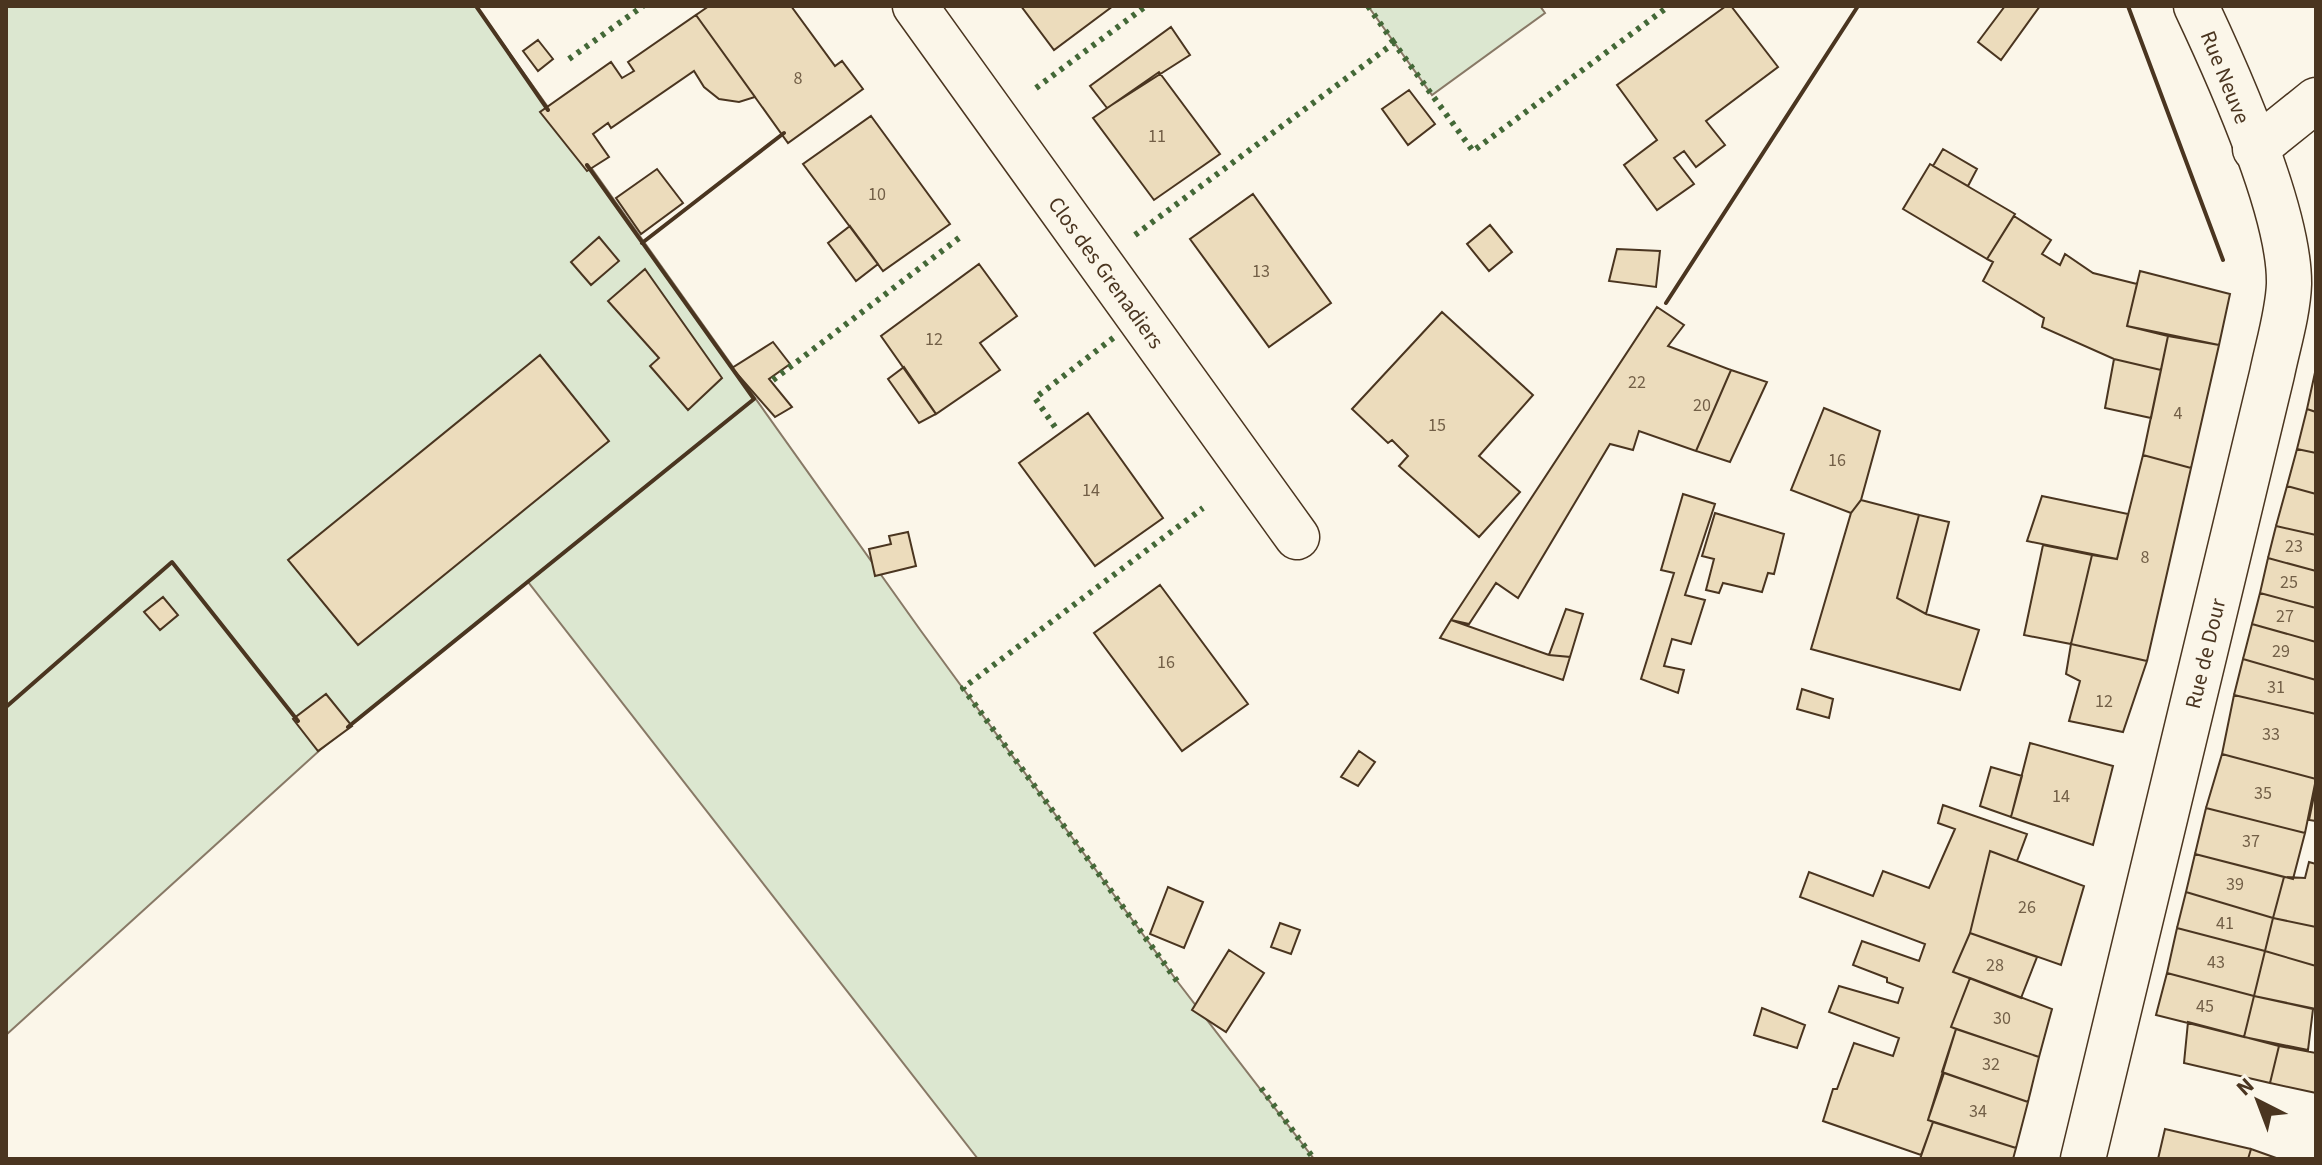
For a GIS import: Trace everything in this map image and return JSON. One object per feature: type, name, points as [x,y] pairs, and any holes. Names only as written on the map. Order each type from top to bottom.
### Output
[{"type":"main road","name":"Clos des Grenadiers","points":[[915,6],[1297,537]]},
{"type":"main road","name":"Rue Neuve","points":[[2196,6],[2219,54],[2255,149]]},
{"type":"main road","points":[[2255,149],[2316,100]]},
{"type":"main road","name":"Rue de Dour","points":[[2083,1159],[2272,374],[2289,286],[2287,250],[2255,149]]},
{"type":"green space","points":[[6,6],[476,6],[921,631],[1177,981],[1314,1159],[978,1159],[528,582],[320,750],[6,1035]]},
{"type":"green space","points":[[1368,6],[1540,6],[1545,13],[1432,95]]},
{"type":"building","points":[[709,6],[791,6],[835,66],[842,61],[863,89],[788,143],[696,15]]},
{"type":"building","points":[[1021,6],[1113,6],[1054,50]]},
{"type":"building","points":[[1726,6],[1731,6],[1778,67],[1706,121],[1725,145],[1696,167],[1684,151],[1674,158],[1694,184],[1657,210],[1624,165],[1657,140],[1617,85]]},
{"type":"building","points":[[2005,6],[2040,6],[2001,60],[1978,42]]},
{"type":"building","points":[[696,15],[755,97],[739,102],[719,99],[704,87],[694,71],[611,128],[608,123],[593,134],[609,157],[587,171],[540,112],[611,62],[622,78],[634,71],[628,62]]},
{"type":"building","points":[[1171,27],[1190,55],[1107,108],[1090,86]]},
{"type":"building","points":[[538,40],[553,59],[538,71],[523,51]]},
{"type":"building","points":[[1159,72],[1220,154],[1154,200],[1093,118]]},
{"type":"building","points":[[1409,90],[1435,124],[1408,145],[1382,109]]},
{"type":"building","points":[[871,116],[950,224],[883,271],[803,164]]},
{"type":"building","points":[[1943,149],[1977,169],[1968,186],[1933,166]]},
{"type":"building","points":[[1930,164],[2015,214],[1987,259],[1903,209]]},
{"type":"building","points":[[657,169],[683,203],[641,234],[616,198]]},
{"type":"building","points":[[1253,194],[1331,303],[1269,347],[1190,239]]},
{"type":"building","points":[[2014,216],[2051,240],[2042,254],[2060,265],[2065,254],[2093,273],[2137,284],[2127,326],[2168,336],[2161,370],[2114,359],[2042,327],[2044,318],[1983,281],[1993,262],[1987,259]]},
{"type":"building","points":[[1490,225],[1512,252],[1489,271],[1467,244]]},
{"type":"building","points":[[850,226],[878,264],[856,281],[828,243]]},
{"type":"building","points":[[599,237],[619,261],[591,285],[571,262]]},
{"type":"building","points":[[1617,249],[1660,251],[1656,287],[1609,281]]},
{"type":"building","points":[[979,264],[1017,316],[980,343],[1000,370],[936,414],[881,336]]},
{"type":"building","points":[[645,269],[722,378],[688,410],[650,366],[659,358],[608,301]]},
{"type":"building","points":[[2140,271],[2230,294],[2219,345],[2127,326]]},
{"type":"building","points":[[1657,307],[1684,325],[1668,346],[1731,370],[1696,451],[1639,431],[1633,450],[1610,444],[1518,598],[1496,583],[1469,624],[1451,620]]},
{"type":"building","points":[[1442,312],[1533,395],[1479,456],[1520,492],[1479,537],[1399,466],[1408,456],[1392,440],[1388,443],[1352,409]]},
{"type":"building","points":[[2168,336],[2219,345],[2191,468],[2143,455]]},
{"type":"building","points":[[773,342],[790,364],[769,379],[792,407],[775,417],[732,368]]},
{"type":"building","points":[[540,355],[609,441],[358,645],[288,560]]},
{"type":"building","points":[[2114,359],[2161,370],[2151,418],[2105,408]]},
{"type":"building","points":[[904,367],[936,414],[919,423],[888,379]]},
{"type":"building","points":[[2316,368],[2316,412],[2307,409]]},
{"type":"building","points":[[1731,370],[1767,382],[1730,462],[1696,451]]},
{"type":"building","points":[[1824,408],[1880,431],[1861,500],[1851,513],[1791,490]]},
{"type":"building","points":[[2307,409],[2316,412],[2316,453],[2297,449]]},
{"type":"building","points":[[1088,413],[1163,518],[1095,566],[1019,463]]},
{"type":"building","points":[[2297,449],[2316,453],[2316,494],[2287,486]]},
{"type":"building","points":[[2143,455],[2191,468],[2147,661],[2071,644],[2092,555],[2117,559]]},
{"type":"building","points":[[2287,486],[2316,494],[2316,535],[2276,526]]},
{"type":"building","points":[[1683,494],[1715,504],[1685,595],[1705,600],[1691,644],[1672,639],[1664,666],[1684,670],[1678,693],[1641,679],[1674,573],[1661,570]]},
{"type":"building","points":[[2042,496],[2128,514],[2117,559],[2027,541]]},
{"type":"building","points":[[1861,500],[1919,515],[1897,598],[1926,614],[1979,630],[1960,690],[1811,649],[1851,513]]},
{"type":"building","points":[[1715,513],[1784,534],[1774,574],[1768,573],[1762,592],[1723,583],[1719,593],[1706,590],[1714,559],[1702,556]]},
{"type":"building","points":[[1919,515],[1949,522],[1926,614],[1897,598]]},
{"type":"building","points":[[2276,526],[2316,535],[2316,571],[2268,558]]},
{"type":"building","points":[[908,532],[916,566],[875,576],[869,549],[891,544],[889,536]]},
{"type":"building","points":[[2043,545],[2092,555],[2071,644],[2024,635]]},
{"type":"building","points":[[2268,558],[2316,571],[2316,608],[2260,593]]},
{"type":"building","points":[[1160,585],[1248,704],[1182,751],[1094,633]]},
{"type":"building","points":[[2260,593],[2316,608],[2316,642],[2252,624]]},
{"type":"building","points":[[163,597],[178,615],[160,630],[144,612]]},
{"type":"building","points":[[1566,609],[1583,614],[1570,657],[1549,655]]},
{"type":"building","points":[[1451,620],[1549,655],[1570,657],[1563,680],[1440,638]]},
{"type":"building","points":[[2252,624],[2316,642],[2316,680],[2243,659]]},
{"type":"building","points":[[2071,644],[2147,661],[2123,732],[2069,721],[2080,681],[2066,674]]},
{"type":"building","points":[[2243,659],[2316,680],[2316,714],[2234,695]]},
{"type":"building","points":[[1802,689],[1833,699],[1829,718],[1797,709]]},
{"type":"building","points":[[326,694],[352,726],[318,751],[293,719]]},
{"type":"building","points":[[2234,695],[2316,714],[2316,779],[2222,754]]},
{"type":"building","points":[[2030,743],[2113,766],[2093,845],[2011,817]]},
{"type":"building","points":[[1359,751],[1375,762],[1358,786],[1341,777]]},
{"type":"building","points":[[2222,754],[2316,779],[2305,833],[2206,808]]},
{"type":"building","points":[[1991,767],[2022,776],[2011,817],[1980,806]]},
{"type":"building","points":[[2316,786],[2316,821],[2309,820]]},
{"type":"building","points":[[1943,805],[2027,834],[2017,861],[1990,851],[1970,933],[1953,972],[1970,978],[1951,1027],[1956,1029],[1928,1120],[1933,1122],[1921,1155],[1823,1121],[1833,1089],[1837,1089],[1854,1043],[1893,1056],[1899,1038],[1829,1012],[1839,986],[1898,1003],[1903,988],[1853,965],[1862,941],[1919,961],[1925,944],[1800,897],[1809,872],[1873,896],[1883,871],[1929,888],[1955,829],[1938,823]]},
{"type":"building","points":[[2206,808],[2305,833],[2293,879],[2195,854]]},
{"type":"building","points":[[1990,851],[2084,886],[2061,965],[1970,933]]},
{"type":"building","points":[[2195,854],[2284,877],[2273,918],[2186,892]]},
{"type":"building","points":[[2309,862],[2316,864],[2316,927],[2273,918],[2284,877],[2305,878]]},
{"type":"building","points":[[1168,887],[1203,902],[1184,948],[1150,934]]},
{"type":"building","points":[[2186,892],[2273,918],[2265,951],[2177,928]]},
{"type":"building","points":[[2273,918],[2316,927],[2316,966],[2265,951]]},
{"type":"building","points":[[1280,923],[1300,930],[1291,954],[1271,947]]},
{"type":"building","points":[[2177,928],[2265,951],[2254,996],[2167,973]]},
{"type":"building","points":[[1970,933],[2037,957],[2021,998],[1953,972]]},
{"type":"building","points":[[1229,950],[1264,973],[1226,1032],[1192,1010]]},
{"type":"building","points":[[2265,951],[2316,966],[2316,1009],[2254,996]]},
{"type":"building","points":[[2167,973],[2254,996],[2244,1037],[2156,1015]]},
{"type":"building","points":[[1970,978],[2052,1009],[2039,1057],[1951,1027]]},
{"type":"building","points":[[2254,996],[2313,1009],[2308,1050],[2244,1037]]},
{"type":"building","points":[[1762,1008],[1805,1025],[1797,1048],[1754,1035]]},
{"type":"building","points":[[2188,1022],[2279,1046],[2270,1083],[2184,1063]]},
{"type":"building","points":[[1956,1029],[2039,1057],[2028,1102],[1942,1072]]},
{"type":"building","points":[[2279,1046],[2316,1053],[2316,1093],[2270,1083]]},
{"type":"building","points":[[1944,1073],[2028,1102],[2016,1148],[1928,1120]]},
{"type":"building","points":[[1933,1122],[2016,1148],[2013,1159],[1920,1159]]},
{"type":"building","points":[[2165,1129],[2251,1149],[2248,1159],[2158,1159]]},
{"type":"building","points":[[2251,1149],[2279,1159],[2248,1159]]},
{"type":"hedge","points":[[569,59],[643,6]]},
{"type":"hedge","points":[[1036,88],[1146,6]]},
{"type":"hedge","points":[[1368,6],[1394,43]]},
{"type":"hedge","points":[[1135,235],[1394,43],[1473,151],[1669,6]]},
{"type":"hedge","points":[[773,380],[959,238]]},
{"type":"hedge","points":[[1055,427],[1035,398],[1117,335]]},
{"type":"hedge","points":[[1177,981],[963,688],[1203,508]]},
{"type":"hedge","points":[[1261,1088],[1314,1159]]},
{"type":"wall","points":[[476,6],[548,110]]},
{"type":"wall","points":[[1666,303],[1858,6]]},
{"type":"wall","points":[[2128,6],[2223,260]]},
{"type":"wall","points":[[642,243],[784,133]]},
{"type":"wall","points":[[348,727],[754,399],[587,165]]},
{"type":"wall","points":[[6,707],[172,562],[298,721]]}]
